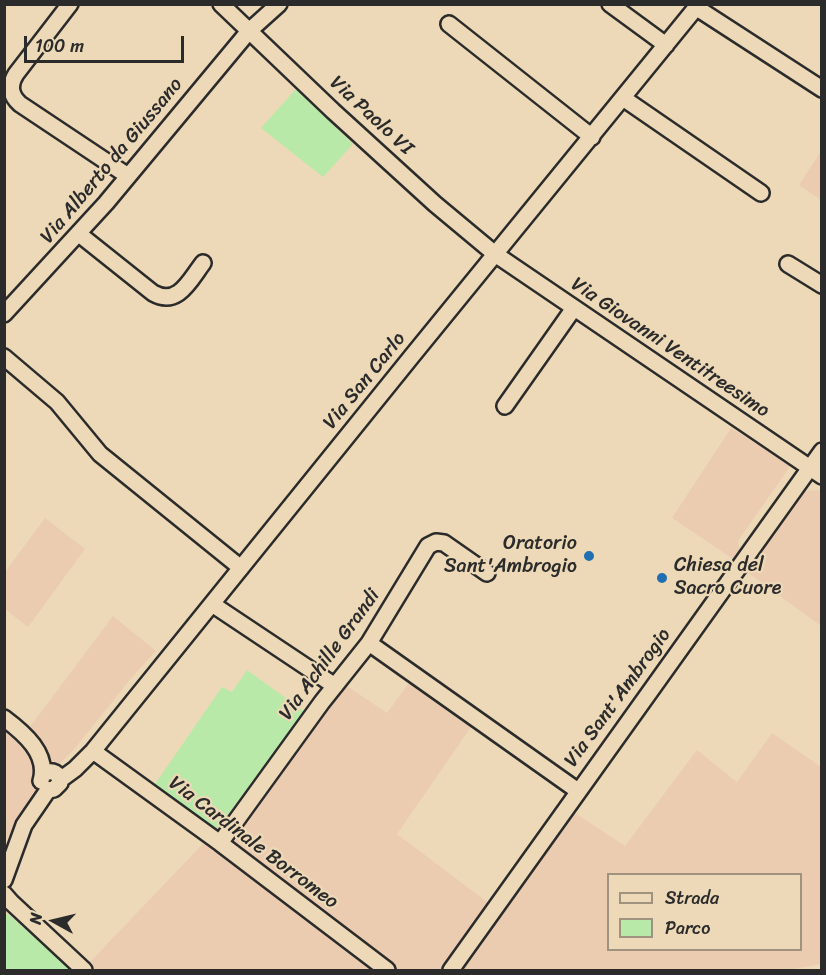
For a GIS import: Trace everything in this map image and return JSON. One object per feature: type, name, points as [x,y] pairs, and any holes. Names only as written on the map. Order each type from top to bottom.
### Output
[{"type":"street","points":[[70,4],[16,74],[11,85],[12,94],[17,102],[128,176]]},
{"type":"street","name":"Via Paolo VI","points":[[222,4],[427,196],[495,254]]},
{"type":"street","name":"Via Alberto da Giussano","points":[[4,314],[79,234],[249,31],[279,4]]},
{"type":"street","points":[[610,4],[666,45]]},
{"type":"street","points":[[697,6],[822,89]]},
{"type":"street","name":"Via San Carlo","points":[[21,832],[31,812],[54,785],[93,751],[697,6]]},
{"type":"street","points":[[450,24],[592,137]]},
{"type":"street","points":[[623,98],[761,193]]},
{"type":"street","points":[[79,234],[161,297],[177,295],[203,263]]},
{"type":"street","name":"Via Giovanni Ventitreesimo","points":[[495,254],[816,472]]},
{"type":"street","points":[[788,264],[822,285]]},
{"type":"street","points":[[506,406],[574,308]]},
{"type":"street","points":[[4,357],[57,402],[100,454],[241,568]]},
{"type":"street","name":"Via Sant'Ambrogio","points":[[451,970],[578,791],[816,472],[822,451]]},
{"type":"street","name":"Via Achille Grandi","points":[[220,843],[334,686],[369,643],[427,549],[433,543],[444,543],[487,573]]},
{"type":"street","points":[[212,604],[334,686]]},
{"type":"street","points":[[369,643],[578,791]]},
{"type":"street","points":[[4,718],[34,745],[44,774],[52,771],[58,776],[54,785]]},
{"type":"street","name":"Via Cardinale Borromeo","points":[[93,751],[220,843],[387,970]]},
{"type":"street","points":[[4,853],[21,832]]},
{"type":"street","points":[[4,880],[16,852],[21,832]]},
{"type":"street","points":[[4,894],[84,970]]},
{"type":"shaded area","points":[[821,151],[821,200],[799,185]]},
{"type":"shaded area","points":[[731,428],[791,465],[738,541],[740,550],[733,559],[672,518]]},
{"type":"shaded area","points":[[822,490],[821,626],[747,572],[805,491]]},
{"type":"shaded area","points":[[45,518],[85,549],[28,627],[5,609],[5,572]]},
{"type":"shaded area","points":[[113,616],[156,651],[76,747],[45,779],[21,813],[5,842],[4,729],[20,740]]},
{"type":"shaded area","points":[[411,680],[473,724],[397,834],[499,911],[572,811],[625,846],[697,750],[737,782],[772,733],[821,767],[821,964],[788,970],[96,970],[88,964],[217,829],[305,712],[318,721],[344,684],[387,713]]},
{"type":"green space","points":[[296,89],[353,144],[323,177],[261,128]]},
{"type":"green space","points":[[247,670],[305,712],[217,829],[155,784],[222,687],[232,692]]},
{"type":"green space","points":[[7,913],[68,967],[66,970],[5,970],[4,921]]},
{"type":"place","name":"Oratorio Sant'Ambrogio","points":[[589,556]]},
{"type":"place","name":"Chiesa del Sacro Cuore","points":[[662,578]]}]
